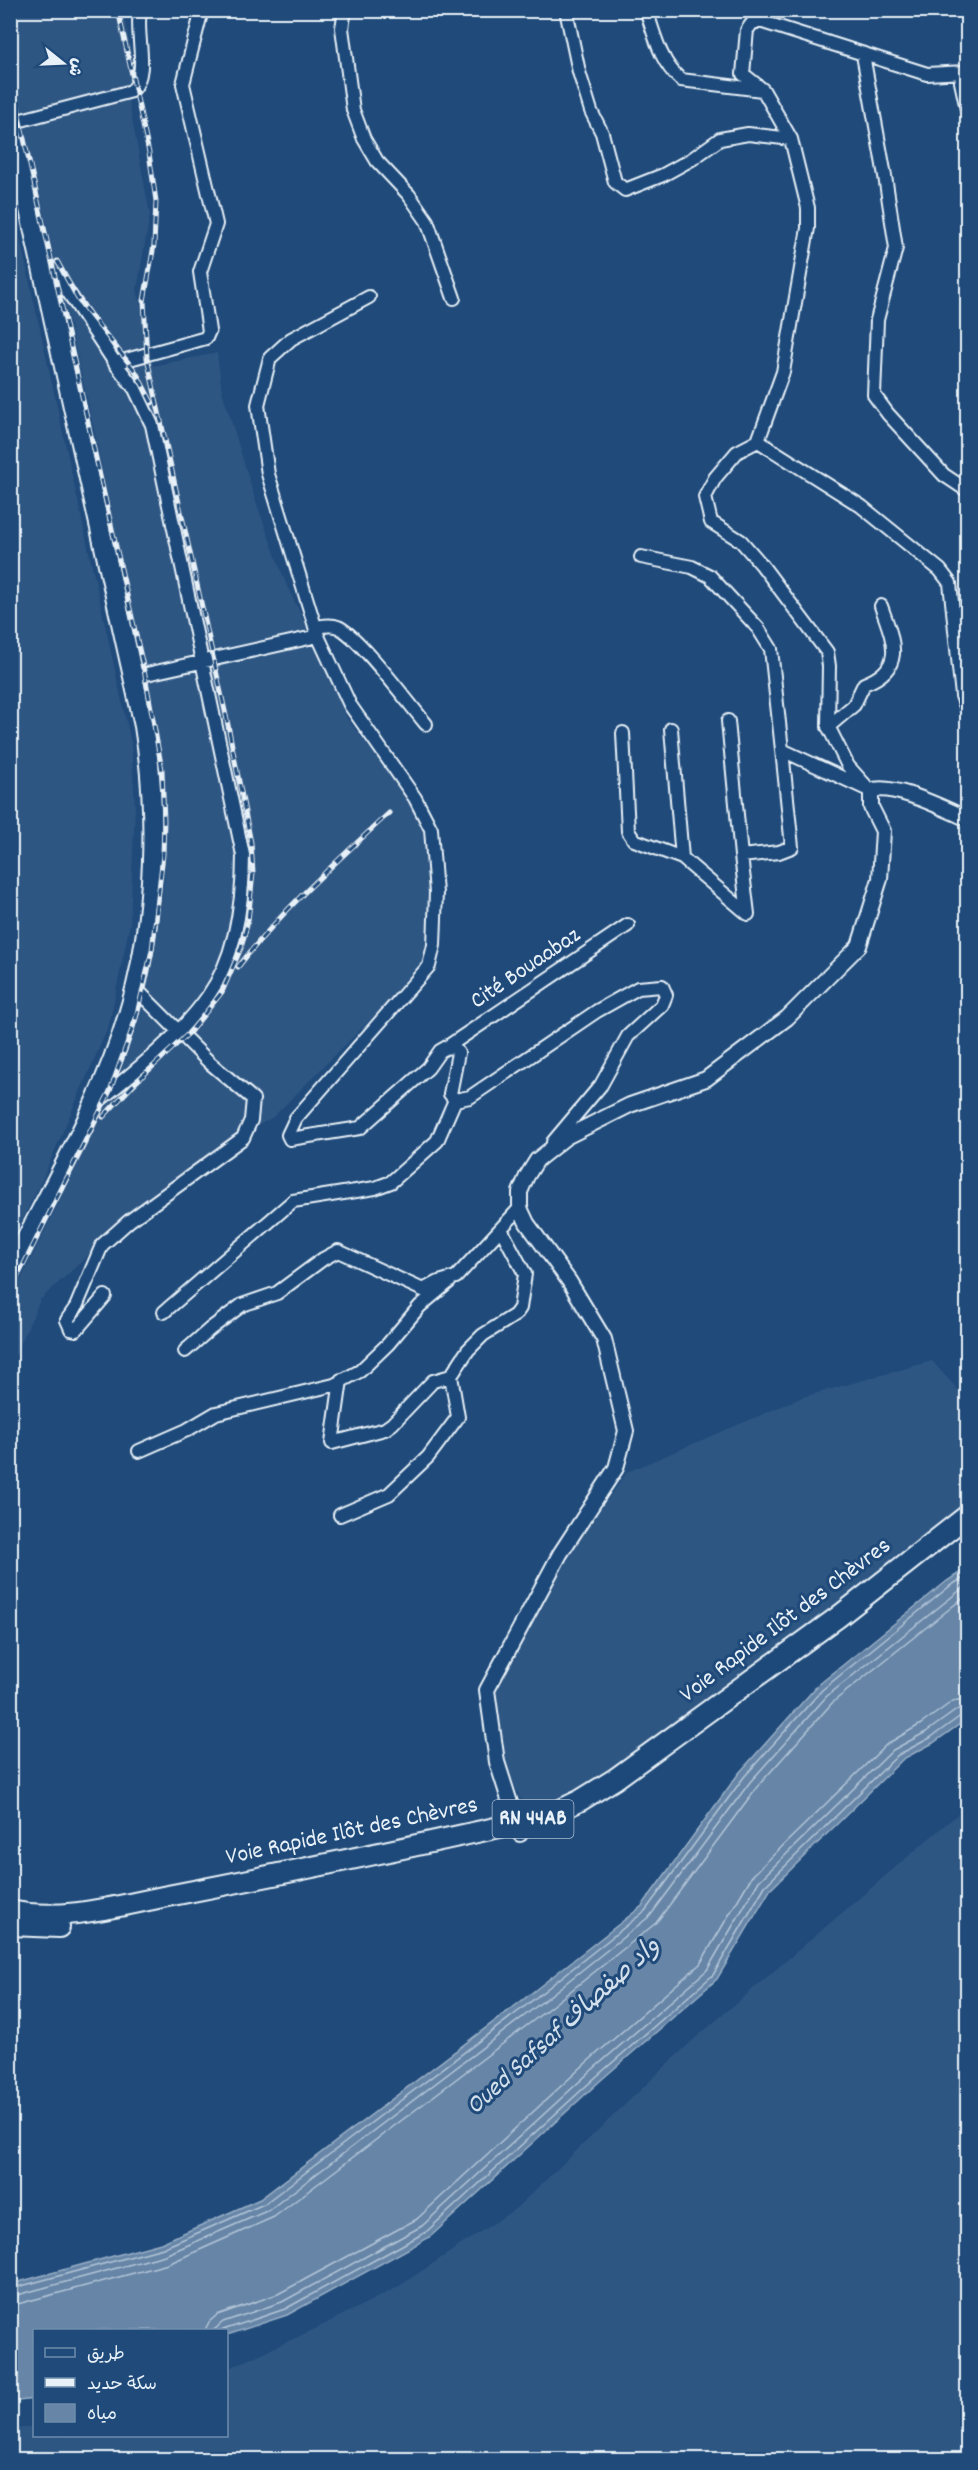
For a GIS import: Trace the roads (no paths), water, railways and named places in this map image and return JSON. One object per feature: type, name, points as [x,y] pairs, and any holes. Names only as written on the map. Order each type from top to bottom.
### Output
[{"type":"highway","name":"Voie Rapide Ilôt des Chèvres","points":[[10,1925],[48,1928],[79,1925],[519,1829],[581,1800],[615,1779],[828,1624],[968,1515]]},
{"type":"highway","name":"Voie Rapide Ilôt des Chèvres","points":[[10,1911],[54,1915],[94,1909],[565,1820],[611,1795],[745,1701],[968,1530]]},
{"type":"main road","points":[[10,123],[149,756],[153,833],[145,928],[135,987],[113,1056],[93,1105],[10,1270]]},
{"type":"street","points":[[10,123],[132,91],[139,83],[140,10]]},
{"type":"street","points":[[115,363],[206,338],[209,331],[200,272],[216,224],[183,84],[202,10]]},
{"type":"street","points":[[345,10],[342,28],[353,110],[363,139],[377,161],[409,195],[427,221],[454,298]]},
{"type":"street","points":[[566,10],[579,72],[591,111],[602,133],[615,182],[625,190],[692,159],[720,139],[748,134],[791,139]]},
{"type":"street","points":[[646,10],[662,57],[672,73],[681,80],[763,90]]},
{"type":"street","points":[[537,1160],[566,1137],[630,1105],[706,1079],[787,1018],[859,946],[880,879],[883,831],[871,807],[871,791],[848,766],[828,727],[829,666],[827,652],[762,564],[741,541],[711,522],[705,497],[715,478],[737,452],[758,441],[783,372],[808,228],[808,208],[791,139],[763,90],[743,74],[747,30],[753,22],[763,22],[927,74],[966,69],[961,82],[968,114]]},
{"type":"street","points":[[863,55],[896,248],[877,320],[874,395],[888,414],[944,474],[968,491]]},
{"type":"street","points":[[40,259],[55,272],[115,363],[135,389],[152,424],[242,840],[243,877],[234,934],[223,967],[209,995],[177,1031],[93,1105]]},
{"type":"street","points":[[317,632],[268,474],[258,405],[270,358],[291,339],[369,297]]},
{"type":"street","points":[[758,441],[861,506],[940,570],[950,583],[962,696],[968,712]]},
{"type":"street","points":[[641,557],[692,567],[710,576],[758,628],[771,649],[792,847],[780,852],[741,856]]},
{"type":"street","points":[[828,727],[854,705],[864,684],[880,677],[891,665],[892,639],[881,606]]},
{"type":"street","points":[[133,677],[317,632],[330,625],[342,629],[367,653],[426,724]]},
{"type":"street","name":"Cité Bouaabaz","points":[[317,632],[350,705],[415,798],[431,829],[436,893],[434,945],[429,966],[296,1119],[288,1135],[290,1139],[360,1128],[428,1068],[440,1052],[628,925]]},
{"type":"street","points":[[623,733],[628,831],[634,840],[682,858],[748,914],[728,721]]},
{"type":"street","points":[[671,729],[682,858]]},
{"type":"street","points":[[782,750],[871,791],[886,789],[968,819]]},
{"type":"street","points":[[455,1100],[470,1097],[597,1011],[638,988],[662,986],[666,995],[662,1005],[628,1036],[601,1085],[537,1160],[520,1192],[520,1208],[527,1223],[569,1281],[604,1339],[626,1431],[616,1468],[560,1554],[487,1690],[497,1762],[519,1829]]},
{"type":"street","points":[[105,1296],[76,1330],[70,1329],[67,1320],[76,1307],[102,1245],[129,1221],[243,1138],[251,1120],[253,1099],[210,1063],[135,987]]},
{"type":"street","points":[[447,1047],[458,1050],[450,1094],[455,1100]]},
{"type":"street","points":[[164,1312],[293,1201],[375,1188],[391,1182],[437,1141],[455,1100]]},
{"type":"street","points":[[139,1451],[187,1430],[216,1413],[308,1392],[360,1371],[388,1344],[420,1306],[456,1277],[520,1208]]},
{"type":"street","points":[[341,1380],[332,1443],[385,1428],[392,1424],[433,1381],[451,1376],[468,1350],[483,1335],[515,1315],[520,1308],[525,1274],[501,1228]]},
{"type":"street","points":[[185,1351],[242,1305],[278,1293],[323,1259],[338,1251],[423,1290],[456,1277]]},
{"type":"street","points":[[339,1515],[389,1494],[428,1457],[458,1417],[451,1376]]},
{"type":"water","name":"Oued Safsaf واد صفصاف","points":[[967,1568],[967,1719],[933,1743],[903,1759],[770,1890],[717,1979],[601,2080],[430,2237],[287,2315],[228,2335],[228,2329],[33,2329],[33,2399],[11,2402],[11,2284],[161,2243],[260,2199],[520,2002],[642,1906],[739,1773],[817,1686],[947,1581]]},
{"type":"railway","points":[[103,1117],[133,1085],[190,1032],[222,992],[241,948],[248,921],[253,873],[251,843],[227,720],[147,358],[144,301],[154,245],[156,201],[149,153],[118,10]]},
{"type":"railway","points":[[10,57],[20,121],[145,675],[162,770],[164,821],[163,855],[152,950],[136,1018],[110,1091],[10,1292]]},
{"type":"railway","points":[[57,261],[79,301],[136,372],[152,403]]},
{"type":"railway","points":[[238,967],[291,906],[389,813]]}]
